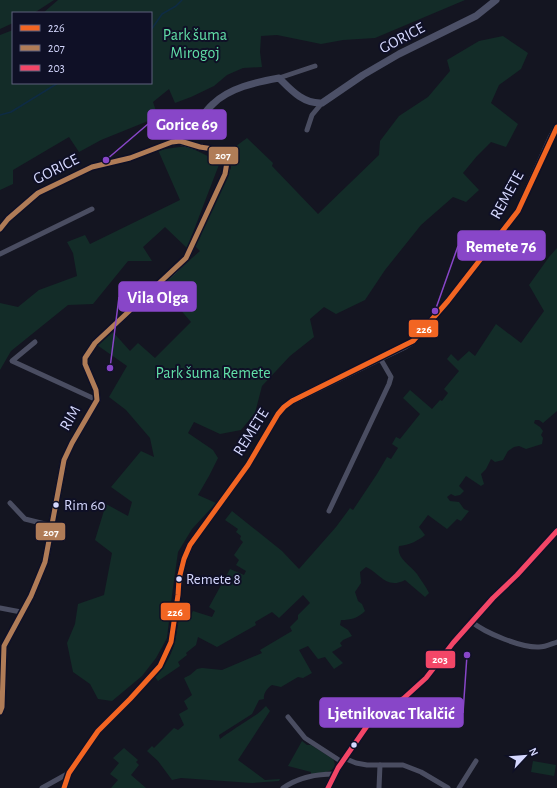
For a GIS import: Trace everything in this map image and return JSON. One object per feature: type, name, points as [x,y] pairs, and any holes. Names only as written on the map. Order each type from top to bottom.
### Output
[{"type":"street","name":"GORICE","points":[[307,130],[312,116],[322,103],[363,75],[398,54],[476,16],[496,0]]},
{"type":"street","points":[[180,141],[213,103],[224,95],[251,85],[315,66]]},
{"type":"street","points":[[278,78],[300,97],[313,102],[322,103]]},
{"type":"street","name":"REMETE","points":[[64,788],[69,773],[98,731],[160,666],[171,642],[179,579],[184,559],[190,545],[260,447],[278,414],[292,401],[406,346],[413,341],[448,301],[518,211],[557,127]]},
{"type":"street","name":"GORICE","points":[[0,229],[13,215],[38,193],[92,167],[130,158],[154,148],[180,141]]},
{"type":"street","name":"RIM","points":[[0,712],[2,707],[2,645],[31,596],[45,562],[53,526],[64,460],[97,400],[96,390],[85,364],[85,358],[95,344],[186,258],[210,203],[225,174],[227,162],[225,156],[221,153],[213,149],[180,141]]},
{"type":"street","points":[[0,254],[92,209]]},
{"type":"street","points":[[35,342],[12,361],[97,400]]},
{"type":"street","points":[[329,511],[389,384],[391,377],[380,358]]},
{"type":"street","points":[[10,503],[25,519],[53,526]]},
{"type":"street","points":[[328,788],[334,774],[367,726],[379,715],[404,698],[426,678],[496,595],[517,575],[557,531]]},
{"type":"street","points":[[0,608],[21,612]]},
{"type":"street","points":[[472,622],[490,634],[533,647],[545,646],[557,642]]},
{"type":"street","points":[[288,717],[305,738],[343,760],[361,764],[400,765],[408,767],[421,772],[448,788]]},
{"type":"street","points":[[459,788],[476,761]]},
{"type":"street","points":[[379,788],[380,765]]},
{"type":"street","points":[[42,788],[69,773]]},
{"type":"street","points":[[283,788],[301,778],[320,774],[334,774]]},
{"type":"green space","points":[[0,0],[54,0],[36,12],[12,12],[12,23],[0,29]]},
{"type":"green space","name":"Park šuma Mirogoj","points":[[58,0],[465,0],[375,38],[343,40],[321,44],[277,35],[261,36],[260,52],[262,67],[243,68],[227,75],[214,86],[175,103],[169,89],[153,102],[158,117],[101,140],[79,152],[69,137],[13,170],[13,184],[0,190],[0,35],[12,30],[12,84],[152,84],[152,12],[44,12]]},
{"type":"green space","name":"Park šuma Remete","points":[[503,36],[528,53],[521,69],[499,85],[491,103],[518,124],[506,147],[491,142],[463,173],[479,190],[466,202],[453,197],[421,225],[385,270],[365,300],[336,314],[324,307],[310,319],[314,337],[290,356],[262,386],[255,413],[241,430],[220,434],[194,422],[188,433],[213,450],[218,458],[198,495],[216,503],[192,529],[178,552],[167,638],[156,658],[142,676],[112,701],[98,699],[90,684],[73,672],[67,643],[75,624],[78,604],[104,595],[112,553],[95,540],[106,504],[128,516],[132,502],[111,487],[141,451],[154,457],[150,438],[126,410],[109,397],[127,366],[97,345],[113,332],[130,351],[138,343],[155,358],[191,322],[160,286],[200,251],[194,245],[231,168],[231,158],[228,152],[247,138],[273,163],[272,166],[318,214],[379,155],[380,141],[399,116],[428,97],[450,71],[447,60],[479,41]]},
{"type":"green space","points":[[187,146],[220,162],[187,248],[165,227],[143,247],[152,261],[128,261],[93,304],[68,305],[11,351],[0,370],[0,303],[18,307],[39,290],[77,276],[73,253],[67,242],[85,235],[90,244],[180,200],[158,150]]},
{"type":"green space","points":[[557,248],[557,411],[543,423],[539,420],[535,420],[534,423],[543,431],[541,435],[543,438],[542,444],[526,449],[519,446],[514,447],[508,451],[503,460],[495,462],[491,459],[486,469],[481,474],[484,484],[481,486],[466,476],[459,486],[464,491],[460,495],[455,496],[451,494],[447,497],[450,501],[459,502],[464,509],[469,511],[461,521],[457,519],[447,529],[428,515],[419,527],[425,535],[406,545],[399,546],[402,558],[417,574],[429,593],[425,597],[405,580],[398,583],[388,582],[366,567],[360,572],[361,583],[355,592],[358,601],[362,604],[365,611],[354,618],[341,620],[340,625],[348,630],[352,636],[343,640],[340,643],[342,646],[332,652],[343,663],[334,669],[325,657],[318,659],[308,646],[299,650],[312,673],[303,678],[298,677],[281,687],[272,685],[266,691],[264,699],[259,700],[252,714],[219,735],[220,739],[253,717],[266,706],[270,711],[238,760],[265,780],[280,779],[279,781],[252,783],[181,778],[172,780],[158,761],[147,751],[152,746],[154,748],[174,728],[178,730],[184,725],[179,714],[188,709],[184,701],[192,695],[184,678],[197,669],[222,670],[262,653],[260,650],[292,631],[290,627],[298,619],[298,615],[310,603],[303,595],[279,618],[272,612],[255,622],[256,625],[217,647],[198,637],[196,645],[178,662],[180,666],[158,681],[155,677],[166,663],[173,649],[179,617],[189,618],[193,611],[212,617],[215,611],[209,607],[230,569],[244,575],[246,571],[236,565],[239,560],[234,555],[243,542],[240,539],[241,536],[236,532],[238,529],[225,520],[232,511],[282,551],[299,569],[336,527],[350,508],[353,510],[387,457],[391,459],[398,448],[392,444],[396,437],[400,439],[420,414],[403,398],[410,390],[432,409],[440,400],[442,401],[448,393],[444,389],[459,371],[447,359],[451,354],[458,361],[469,351],[475,356],[496,324],[521,343],[544,311],[529,285]]},
{"type":"green space","points":[[302,741],[333,759],[335,764],[332,770],[324,773],[311,774],[311,772],[288,766]]},
{"type":"green space","points":[[124,748],[138,760],[136,762],[139,765],[131,775],[146,788],[111,788],[118,780],[110,774],[119,763],[113,758]]},
{"type":"green space","points":[[533,761],[556,765],[554,776],[531,772]]},
{"type":"waterway","points":[[152,29],[162,14],[176,6],[182,0]]},
{"type":"waterway","points":[[0,115],[11,112],[56,84]]},
{"type":"transit line","name":"226","points":[[64,788],[69,773],[98,731],[160,666],[171,642],[179,579],[184,559],[190,545],[248,465],[278,414],[292,401],[413,341],[448,301],[518,211],[557,127]]},
{"type":"transit line","name":"207","points":[[0,229],[8,219],[38,193],[92,167],[130,158],[172,142],[180,141],[213,149],[225,156],[227,162],[225,174],[186,258],[95,343],[85,358],[85,364],[96,390],[97,400],[64,460],[45,562],[31,596],[4,646],[2,707],[0,712]]},
{"type":"transit line","name":"203","points":[[328,788],[338,768],[367,726],[379,715],[404,698],[426,678],[453,643],[493,598],[517,575],[557,531]]},
{"type":"place","name":"Gorice 69","points":[[106,160]]},
{"type":"place","name":"Remete 76","points":[[435,311]]},
{"type":"place","name":"Vila Olga","points":[[110,368]]},
{"type":"place","name":"Rim 60","points":[[56,505]]},
{"type":"place","name":"Remete 8","points":[[179,579]]},
{"type":"place","name":"Ljetnikovac Tkalčić","points":[[467,655]]}]
